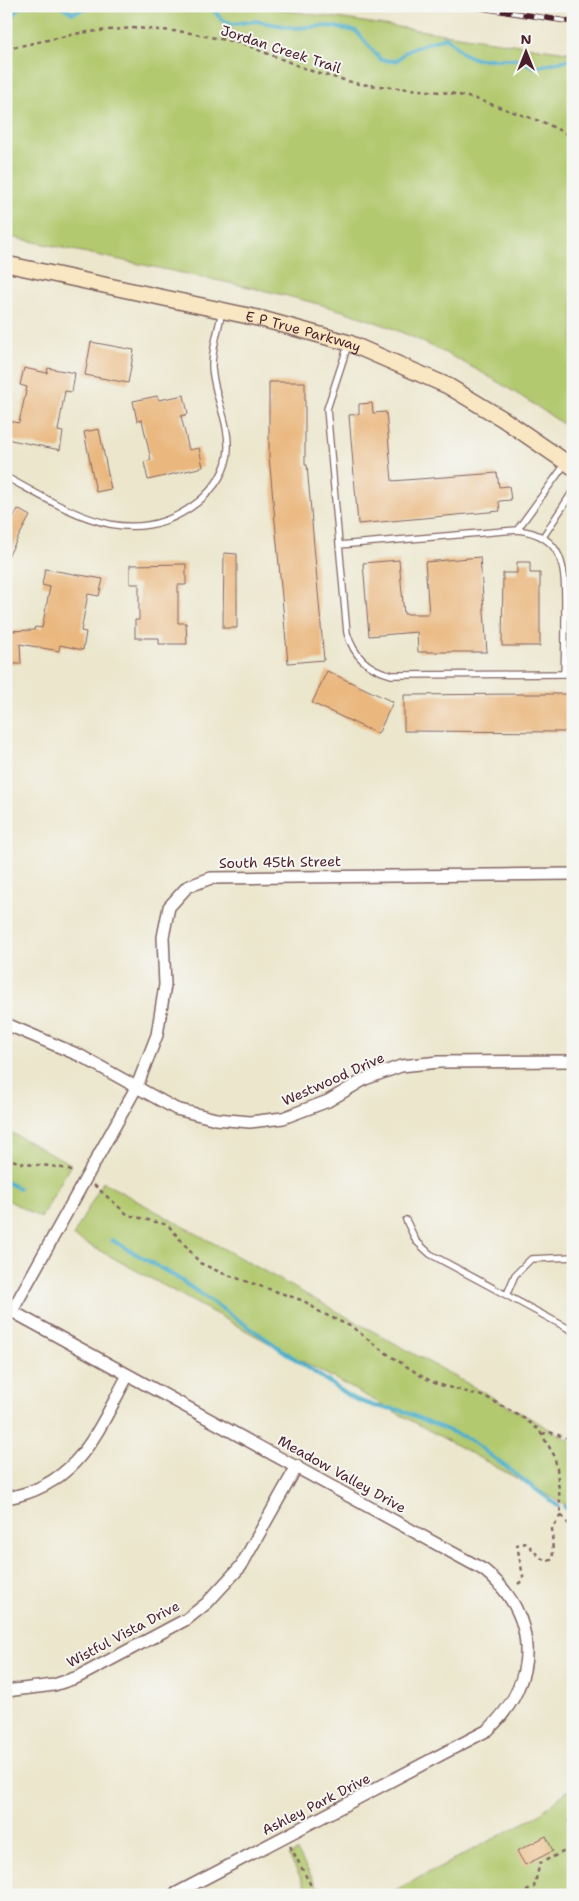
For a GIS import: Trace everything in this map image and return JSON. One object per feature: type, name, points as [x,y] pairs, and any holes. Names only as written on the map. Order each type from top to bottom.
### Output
[{"type":"main road","name":"E P True Parkway","points":[[6,264],[222,310],[303,329],[349,343],[448,386],[503,419],[569,465]]},
{"type":"street","name":"South 45th Street","points":[[9,1309],[137,1086],[157,1035],[165,985],[163,937],[169,907],[187,887],[211,878],[573,874]]},
{"type":"street","name":"Westwood Drive","points":[[6,1024],[81,1056],[176,1108],[216,1119],[250,1122],[283,1118],[328,1101],[365,1078],[401,1066],[439,1062],[573,1061]]},
{"type":"street","name":"Meadow Valley Drive","points":[[9,1309],[484,1570],[498,1582],[510,1596],[519,1613],[525,1632],[525,1668],[520,1686],[507,1710],[488,1730],[473,1739]]},
{"type":"street","points":[[6,1498],[41,1488],[73,1466],[89,1446],[128,1375]]},
{"type":"street","name":"Wistful Vista Drive","points":[[6,1691],[54,1685],[78,1677],[187,1619],[207,1603],[240,1566],[297,1466]]},
{"type":"street","name":"Ashley Park Drive","points":[[174,1895],[473,1739]]},
{"type":"lane","points":[[6,477],[78,516],[111,525],[132,527],[156,523],[178,514],[197,502],[215,486],[226,462],[228,450],[228,434],[212,366],[222,310]]},
{"type":"lane","points":[[349,343],[327,410],[347,633],[351,646],[367,665],[378,672],[392,675],[573,674]]},
{"type":"lane","points":[[517,530],[569,465]]},
{"type":"lane","points":[[543,537],[573,491]]},
{"type":"lane","points":[[339,545],[517,530],[527,531],[543,537],[556,550],[565,573],[564,674]]},
{"type":"lane","points":[[406,1220],[416,1241],[430,1254],[573,1331]]},
{"type":"lane","points":[[507,1294],[515,1275],[531,1259],[573,1257]]},
{"type":"path","name":"Jordan Creek Trail","points":[[6,49],[80,33],[108,30],[136,28],[185,32],[240,43],[314,72],[359,84],[450,93],[476,99],[545,122],[573,136]]},
{"type":"path","points":[[6,1156],[25,1164],[60,1166],[85,1179],[128,1215],[168,1225],[200,1263],[222,1273],[304,1301],[320,1312],[352,1327],[411,1370],[436,1384],[486,1397],[524,1419],[542,1434],[554,1455],[561,1515],[573,1529]]},
{"type":"path","points":[[542,1434],[549,1432],[573,1440]]},
{"type":"path","points":[[518,1584],[523,1580],[523,1576],[516,1545],[526,1543],[543,1560],[548,1562],[553,1559],[552,1528],[561,1515]]},
{"type":"path","points":[[573,1812],[570,1827],[573,1840]]},
{"type":"path","points":[[285,1837],[316,1895]]},
{"type":"path","points":[[520,1895],[534,1887],[540,1863],[573,1847]]},
{"type":"green space","points":[[6,6],[256,6],[573,53],[573,431],[507,387],[461,361],[389,327],[367,319],[276,293],[6,236]]},
{"type":"green space","points":[[6,1130],[71,1164],[41,1218],[6,1199]]},
{"type":"green space","points":[[103,1182],[573,1442],[573,1509],[73,1236]]},
{"type":"green space","points":[[573,1786],[573,1895],[386,1895],[537,1816]]},
{"type":"green space","points":[[297,1851],[322,1895],[310,1895],[289,1856]]},
{"type":"building","points":[[91,342],[134,350],[128,383],[85,375]]},
{"type":"building","points":[[24,368],[47,373],[48,368],[75,373],[72,392],[65,391],[58,431],[63,432],[60,450],[6,439],[9,421],[19,423],[27,387],[20,385]]},
{"type":"building","points":[[269,382],[305,382],[305,465],[307,465],[324,660],[288,663],[269,456]]},
{"type":"building","points":[[184,395],[188,414],[181,416],[189,450],[199,448],[203,467],[148,480],[144,462],[151,460],[142,420],[137,421],[133,401],[157,396],[159,400]]},
{"type":"building","points":[[372,403],[373,413],[386,412],[392,481],[497,473],[499,487],[509,486],[511,500],[499,501],[500,511],[358,524],[349,415],[359,414],[359,404]]},
{"type":"building","points":[[99,429],[111,489],[96,492],[84,432]]},
{"type":"building","points":[[18,509],[30,516],[6,560],[6,531]]},
{"type":"building","points":[[224,553],[237,554],[237,628],[223,628]]},
{"type":"building","points":[[480,557],[487,652],[418,652],[417,632],[369,636],[363,563],[399,560],[404,614],[429,614],[425,562]]},
{"type":"building","points":[[517,562],[530,562],[530,573],[540,573],[540,646],[502,646],[503,573],[517,573]]},
{"type":"building","points":[[186,564],[186,585],[178,585],[178,623],[186,623],[187,644],[159,644],[159,638],[135,638],[135,620],[139,620],[139,584],[130,584],[130,565]]},
{"type":"building","points":[[45,569],[103,579],[99,596],[88,594],[81,631],[86,632],[83,650],[60,645],[59,651],[20,644],[21,664],[7,664],[7,631],[34,630],[35,627],[42,628],[50,587],[42,585]]},
{"type":"building","points":[[327,671],[393,702],[378,734],[312,703]]},
{"type":"building","points":[[573,694],[573,732],[404,731],[404,695]]},
{"type":"building","points":[[546,1836],[553,1851],[525,1865],[517,1851]]},
{"type":"waterway","points":[[6,18],[12,17],[20,6]]},
{"type":"waterway","points":[[62,6],[72,13],[92,6]]},
{"type":"waterway","points":[[152,6],[167,6]]},
{"type":"waterway","points":[[210,6],[222,20],[233,24],[256,21],[294,28],[328,26],[356,31],[381,60],[396,61],[408,50],[446,37],[464,54],[476,59],[519,59],[534,67],[573,59]]},
{"type":"waterway","points":[[6,1182],[19,1188]]},
{"type":"waterway","points":[[112,1240],[176,1277],[352,1398],[374,1406],[400,1410],[469,1439],[558,1506]]},
{"type":"waterway","points":[[565,1507],[573,1514]]},
{"type":"railway","points":[[468,6],[573,22]]}]
